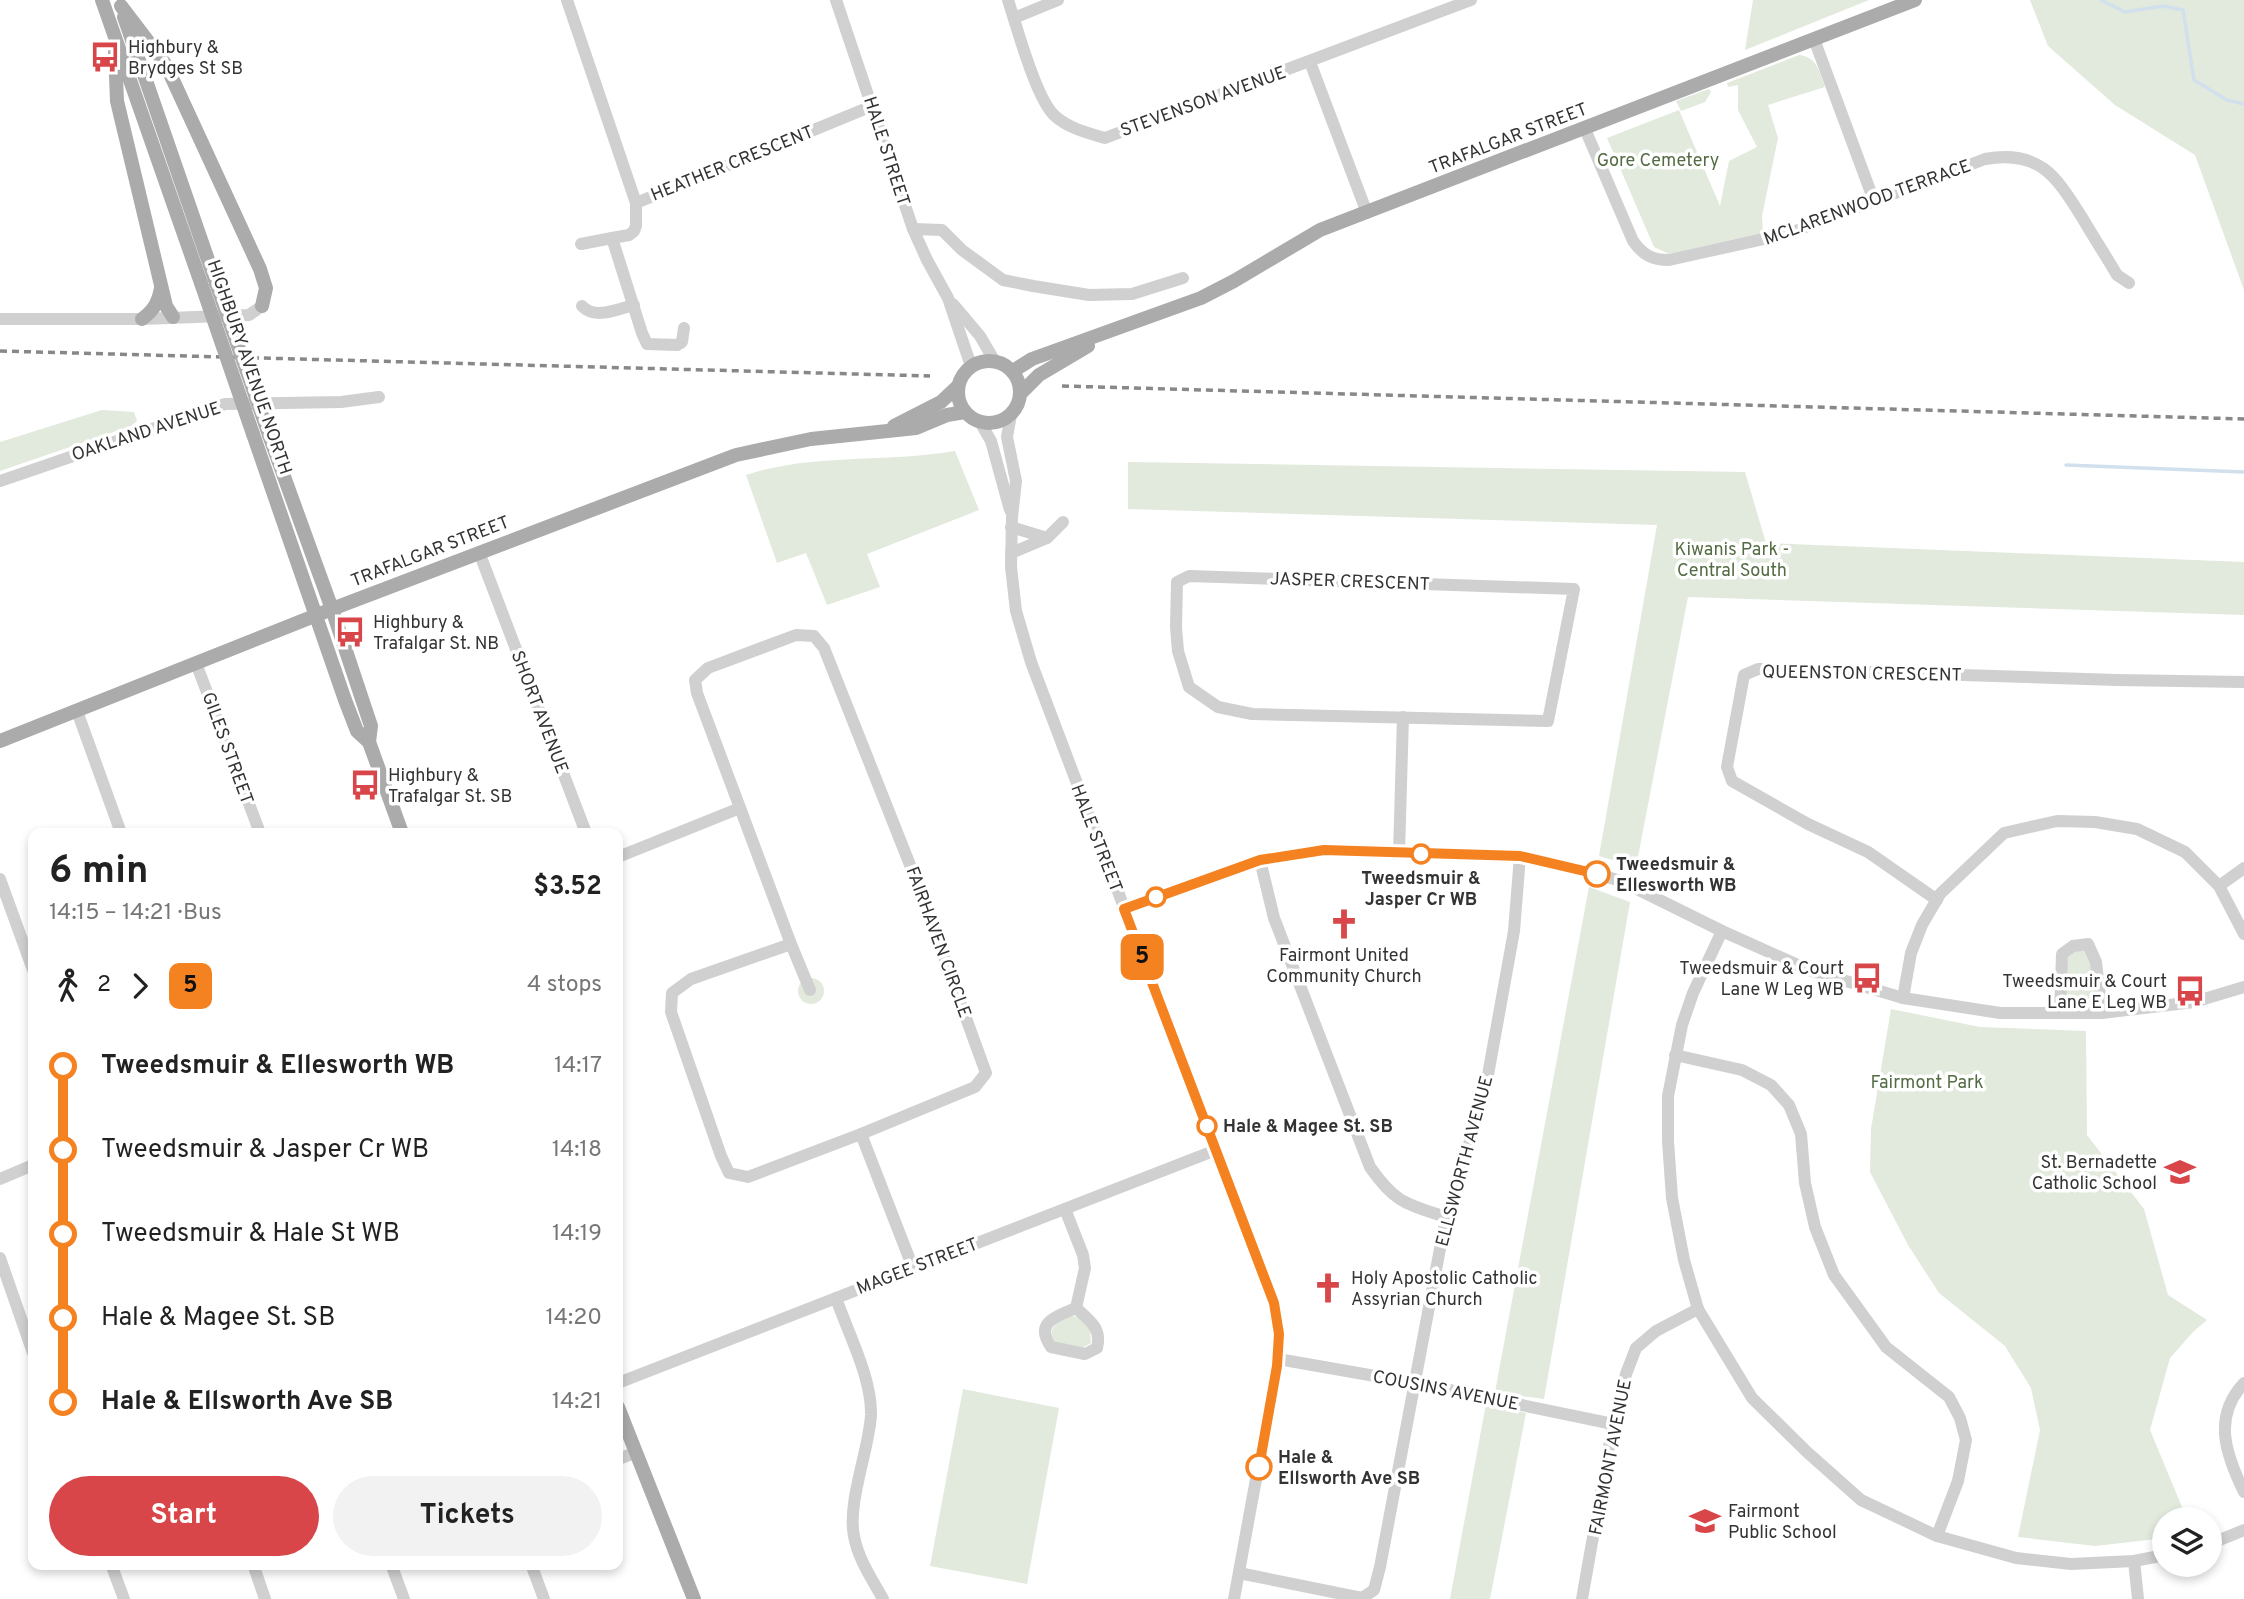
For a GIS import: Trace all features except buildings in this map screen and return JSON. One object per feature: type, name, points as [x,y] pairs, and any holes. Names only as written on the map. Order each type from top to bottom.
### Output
[{"type":"main road","name":"HIGHBURY AVENUE NORTH","points":[[102,0],[314,616],[357,731],[369,742]]},
{"type":"main road","name":"TRAFALGAR STREET","points":[[1013,371],[1032,359],[1201,298],[1320,230],[1915,0]]},
{"type":"main road","name":"HIGHBURY AVENUE NORTH","points":[[120,3],[216,284],[332,609],[371,726],[369,742],[400,828]]},
{"type":"main road","points":[[120,3],[166,65],[260,269],[266,288],[262,306]]},
{"type":"main road","points":[[115,37],[117,101],[166,306],[173,317]]},
{"type":"main road","points":[[142,319],[158,304],[162,287]]},
{"type":"main road","name":"TRAFALGAR STREET","points":[[1021,393],[1039,375],[1121,327]]},
{"type":"main road","points":[[994,360],[1013,371],[1019,381],[1021,393],[1018,405],[1011,415],[997,423],[980,422],[964,412],[957,395],[958,386],[962,375],[971,366],[994,360]]},
{"type":"main road","name":"TRAFALGAR STREET","points":[[883,431],[941,402],[958,386]]},
{"type":"main road","name":"TRAFALGAR STREET","points":[[1,737],[77,711],[332,609],[736,455],[811,439],[916,428],[947,415],[964,412]]},
{"type":"main road","points":[[623,1421],[694,1599]]},
{"type":"street","name":"HEATHER CRESCENT","points":[[567,0],[636,203],[872,106]]},
{"type":"street","name":"HALE STREET","points":[[836,0],[913,229],[948,298],[971,366]]},
{"type":"street","name":"STEVENSON AVENUE","points":[[1008,0],[1041,97],[1055,116],[1075,128],[1105,138],[1471,0]]},
{"type":"street","points":[[1014,18],[1058,0]]},
{"type":"street","points":[[1814,40],[1874,201]]},
{"type":"street","points":[[1310,62],[1367,213]]},
{"type":"street","name":"MCLARENWOOD TERRACE","points":[[1585,129],[1633,241],[1640,251],[1657,260],[1669,260],[1790,233],[1985,159],[2010,157],[2045,169],[2059,181],[2117,275],[2129,283]]},
{"type":"street","points":[[581,244],[634,232],[636,203]]},
{"type":"street","points":[[913,229],[942,230],[962,250],[1003,280],[1033,286],[1089,295],[1132,294],[1183,278]]},
{"type":"street","points":[[612,238],[647,344],[677,345],[682,342],[684,328]]},
{"type":"street","name":"HALE STREET","points":[[948,298],[980,336],[994,360]]},
{"type":"street","points":[[582,306],[588,312],[596,314],[634,304]]},
{"type":"street","points":[[0,319],[142,319],[249,315],[262,306]]},
{"type":"street","name":"OAKLAND AVENUE","points":[[0,481],[225,404],[341,402],[379,397]]},
{"type":"street","name":"HALE STREET","points":[[1011,415],[1007,437],[1016,481],[1011,522],[1011,553],[1016,611],[1031,662],[1274,1303],[1279,1334],[1278,1359],[1234,1599]]},
{"type":"street","name":"HALE STREET","points":[[980,422],[991,441],[1011,522]]},
{"type":"street","points":[[1011,522],[1047,538]]},
{"type":"street","points":[[1011,553],[1047,538],[1063,522]]},
{"type":"street","name":"SHORT AVENUE","points":[[480,552],[584,828]]},
{"type":"street","name":"JASPER CRESCENT","points":[[1189,576],[1574,589],[1548,720],[1404,717],[1252,714],[1218,707],[1189,687],[1178,652],[1177,582],[1189,576]]},
{"type":"street","name":"FAIRHAVEN CIRCLE","points":[[796,635],[814,636],[824,648],[914,875],[986,1073],[975,1087],[748,1177],[729,1173],[721,1156],[671,1012],[672,993],[691,979],[791,944],[740,808],[697,693],[695,680],[708,668],[796,635]]},
{"type":"street","name":"GILES STREET","points":[[197,663],[258,828]]},
{"type":"street","name":"QUEENSTON CRESCENT","points":[[1937,900],[1868,852],[1808,824],[1731,781],[1727,768],[1744,675],[1758,669],[1773,669],[2244,682]]},
{"type":"street","points":[[77,711],[119,828]]},
{"type":"street","points":[[1399,853],[1404,717]]},
{"type":"street","points":[[623,855],[740,808]]},
{"type":"street","points":[[1903,998],[1911,953],[1922,925],[1940,894],[2004,833],[2057,821],[2095,822],[2137,829],[2185,852],[2219,886],[2244,934]]},
{"type":"street","points":[[1124,909],[1260,860],[1324,850],[1520,856],[1621,881],[1809,970],[1903,998],[2000,1013],[2102,1013],[2194,1003],[2244,986]]},
{"type":"street","name":"ELLSWORTH AVENUE","points":[[1362,1599],[1374,1590],[1380,1567],[1446,1217],[1484,1097],[1514,931],[1520,856]]},
{"type":"street","points":[[1260,860],[1275,918],[1370,1167],[1385,1188],[1404,1203],[1446,1217]]},
{"type":"street","points":[[2219,886],[2244,868]]},
{"type":"street","points":[[0,879],[28,956]]},
{"type":"street","points":[[1722,931],[1693,993],[1675,1055],[1668,1096],[1668,1141],[1672,1198],[1684,1260],[1698,1309],[1752,1398],[1861,1500],[1937,1536],[2016,1558],[2071,1563],[2134,1561],[2152,1558]]},
{"type":"street","points":[[791,944],[810,990]]},
{"type":"street","points":[[2060,1013],[2062,954],[2073,946],[2088,944],[2096,962],[2102,1013]]},
{"type":"street","points":[[1675,1055],[1742,1070],[1771,1085],[1789,1105],[1801,1134],[1805,1183],[1815,1227],[1834,1275],[1886,1347],[1949,1397],[1955,1408],[1966,1440],[1958,1481],[1937,1536]]},
{"type":"street","points":[[861,1134],[913,1268]]},
{"type":"street","name":"MAGEE STREET","points":[[623,1381],[1216,1150]]},
{"type":"street","points":[[0,1179],[28,1167]]},
{"type":"street","points":[[1065,1209],[1083,1255],[1085,1268],[1076,1308]]},
{"type":"street","points":[[0,1258],[28,1339]]},
{"type":"street","points":[[836,1298],[868,1386],[871,1415],[854,1512],[853,1534],[861,1559],[883,1599]]},
{"type":"street","points":[[1076,1308],[1096,1327],[1100,1337],[1097,1348],[1086,1354],[1051,1347],[1045,1338],[1045,1327],[1051,1320],[1076,1308]]},
{"type":"street","name":"FAIRMONT AVENUE","points":[[1582,1599],[1614,1424],[1626,1374],[1636,1348],[1657,1331],[1698,1309]]},
{"type":"street","name":"COUSINS AVENUE","points":[[1278,1359],[1415,1383],[1614,1424]]},
{"type":"street","points":[[2244,1383],[2236,1391],[2224,1417],[2226,1448],[2244,1492]]},
{"type":"street","points":[[623,1457],[635,1453]]},
{"type":"street","points":[[2222,1539],[2244,1530]]},
{"type":"street","points":[[2134,1561],[2138,1599]]},
{"type":"street","points":[[113,1570],[124,1599]]},
{"type":"street","points":[[255,1570],[265,1599]]},
{"type":"street","points":[[393,1570],[404,1599]]},
{"type":"street","points":[[533,1570],[544,1599]]},
{"type":"street","points":[[1239,1573],[1362,1599]]},
{"type":"green space","points":[[1753,0],[1869,0],[1745,50]]},
{"type":"green space","points":[[2030,0],[2244,0],[2244,290],[2195,155],[2115,105],[2048,46]]},
{"type":"green space","name":"Gore Cemetery","points":[[1799,55],[1814,62],[1825,87],[1768,105],[1778,138],[1762,216],[1763,233],[1669,254],[1654,247],[1607,138],[1679,110],[1720,206],[1729,161],[1757,147],[1738,110],[1738,85],[1728,87],[1727,83]]},
{"type":"green space","points":[[1709,89],[1711,92],[1705,102],[1681,111],[1676,101]]},
{"type":"green space","points":[[102,410],[134,412],[137,421],[131,426],[0,471],[0,442]]},
{"type":"green space","points":[[955,451],[979,510],[867,554],[880,587],[827,605],[806,553],[777,563],[746,475],[771,468],[823,461]]},
{"type":"green space","name":"Kiwanis Park - Central South","points":[[1128,462],[1745,472],[1766,543],[2244,562],[2244,615],[1688,597],[1636,867],[1599,856],[1657,525],[1128,509]]},
{"type":"green space","points":[[1589,887],[1630,902],[1544,1399],[1495,1392]]},
{"type":"green space","points":[[2073,950],[2086,951],[2090,955],[2094,1003],[2086,1006],[2071,1004],[2066,992],[2068,954]]},
{"type":"green space","points":[[811,978],[820,982],[824,991],[820,1000],[811,1004],[802,1000],[798,991],[802,982]]},
{"type":"green space","name":"Fairmont Park","points":[[1891,1009],[1980,1027],[2086,1031],[2087,1135],[2144,1209],[2168,1295],[2207,1320],[2170,1358],[2150,1430],[2182,1507],[2152,1507],[2152,1539],[2095,1546],[2018,1537],[2040,1430],[2031,1388],[2005,1346],[1939,1293],[1908,1245],[1870,1172],[1871,1129]]},
{"type":"green space","points":[[1072,1316],[1078,1317],[1090,1329],[1091,1343],[1082,1348],[1055,1342],[1052,1337],[1055,1326]]},
{"type":"green space","points":[[963,1389],[1059,1408],[1027,1584],[930,1566]]},
{"type":"green space","points":[[1486,1404],[1526,1413],[1490,1599],[1450,1599]]},
{"type":"waterway","points":[[2101,0],[2125,12],[2163,6],[2183,10],[2194,80],[2227,100],[2244,104]]},
{"type":"waterway","points":[[2066,465],[2244,472]]},
{"type":"railway","points":[[0,351],[930,376]]},
{"type":"railway","points":[[1062,386],[2244,419]]},
{"type":"bus line","name":"5","points":[[1259,1467],[1277,1366],[1279,1334],[1274,1303],[1124,909],[1260,860],[1324,850],[1520,856],[1597,874]]},
{"type":"place","name":"Highbury & Brydges St SB","points":[[105,57]]},
{"type":"place","name":"Highbury & Trafalgar St. NB","points":[[350,632]]},
{"type":"place","name":"Highbury & Trafalgar St. SB","points":[[365,785]]},
{"type":"place","name":"Tweedsmuir & Jasper Cr WB","points":[[1421,854]]},
{"type":"place","name":"Tweedsmuir & Ellesworth WB","points":[[1597,874]]},
{"type":"place","name":"Fairmont United Community Church","points":[[1344,924]]},
{"type":"place","name":"Tweedsmuir & Court Lane W Leg WB","points":[[1867,978]]},
{"type":"place","name":"Tweedsmuir & Court Lane E Leg WB","points":[[2190,991]]},
{"type":"place","name":"Hale & Magee St. SB","points":[[1207,1126]]},
{"type":"place","name":"St. Bernadette Catholic School","points":[[2180,1172]]},
{"type":"place","name":"Holy Apostolic Catholic Assyrian Church","points":[[1328,1288]]},
{"type":"place","name":"Hale & Ellsworth Ave SB","points":[[1259,1467]]},
{"type":"place","name":"Fairmont Public School","points":[[1705,1521]]}]
